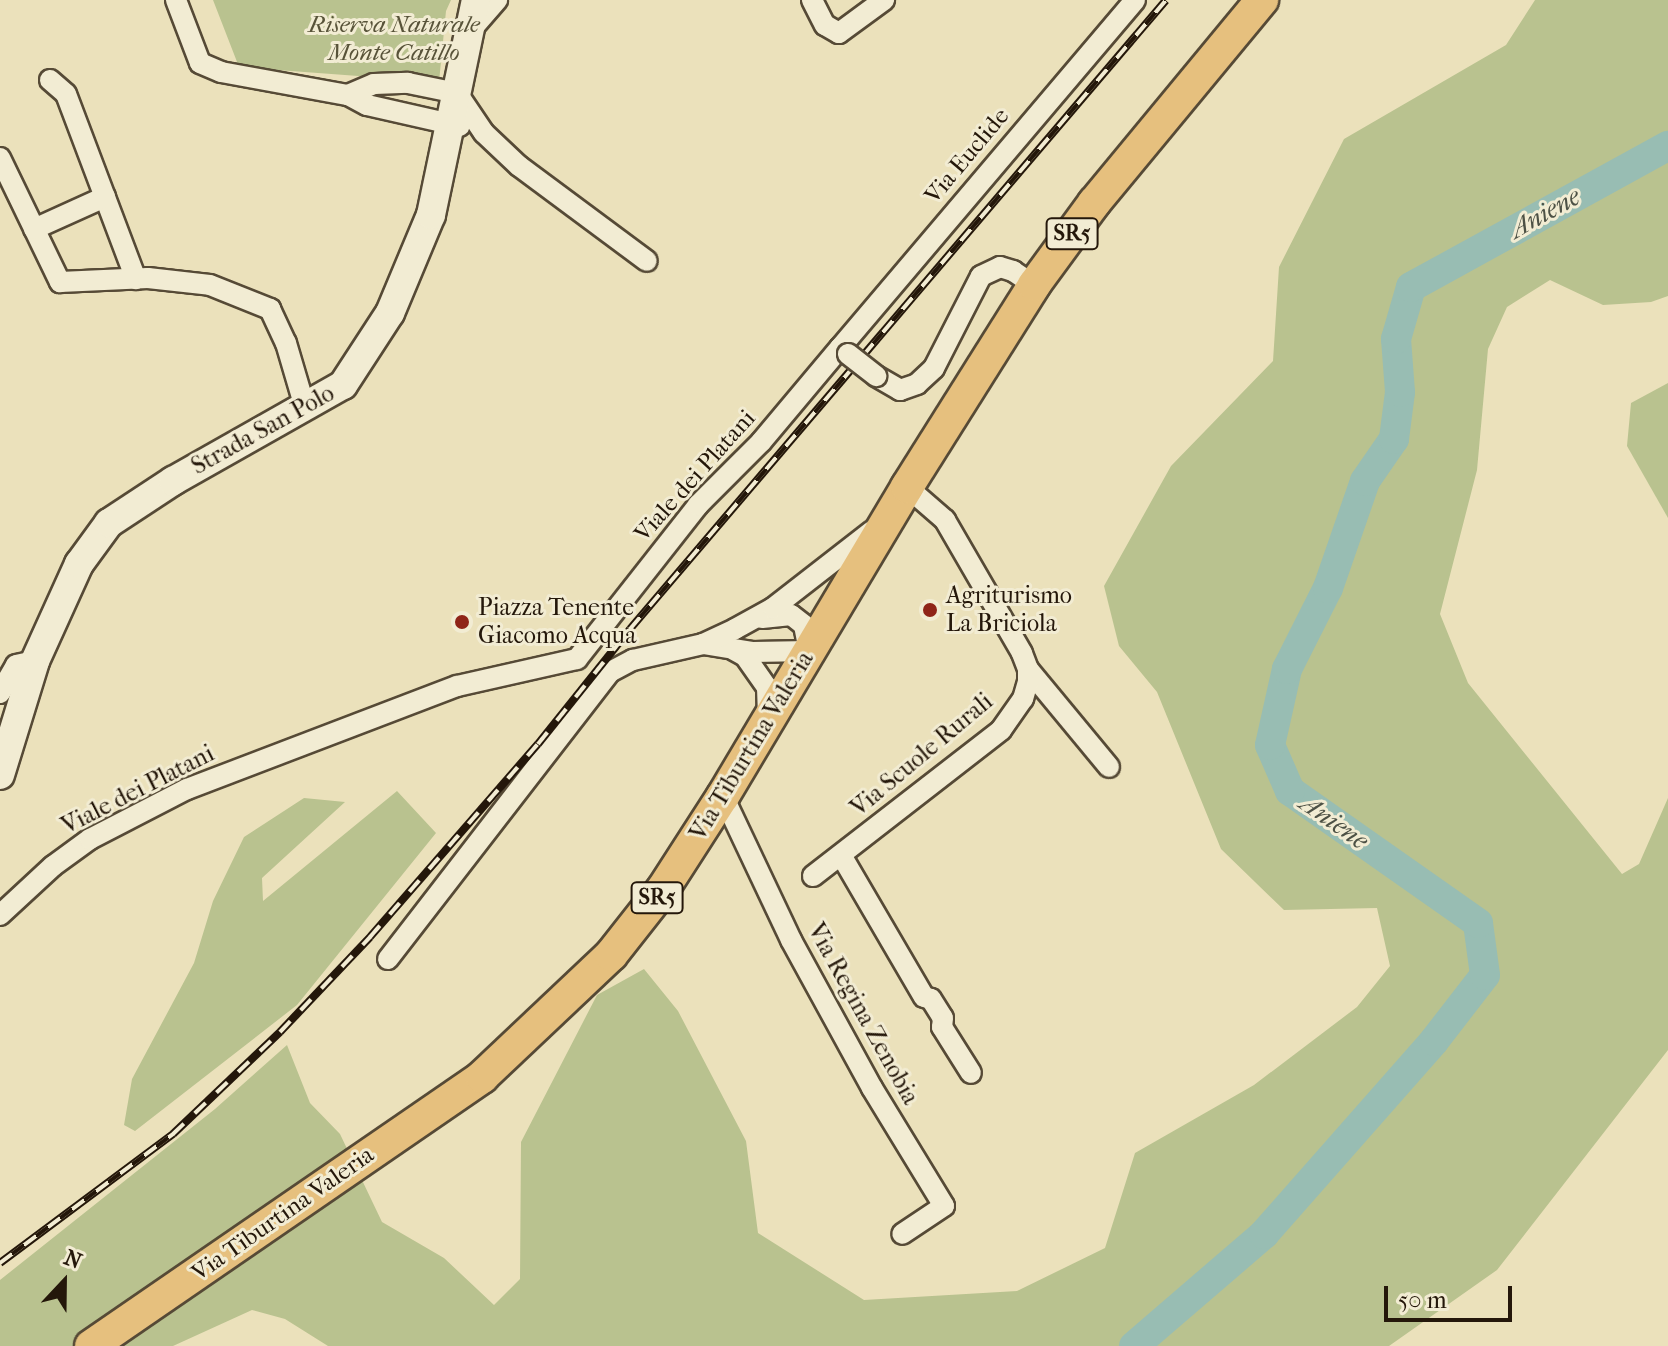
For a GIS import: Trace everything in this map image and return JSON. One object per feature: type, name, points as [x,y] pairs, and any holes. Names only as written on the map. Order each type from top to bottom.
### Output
[{"type":"main road","name":"Via Tiburtina Valeria","points":[[91,1346],[482,1077],[512,1052],[611,955],[663,889],[723,796],[888,518],[1034,285],[1094,203],[1262,0]]},
{"type":"street","points":[[176,0],[200,63],[221,72],[348,95],[367,105],[484,133]]},
{"type":"street","name":"Strada San Polo","points":[[0,775],[35,661],[79,564],[109,523],[304,404],[343,385],[390,313],[431,215],[476,0]]},
{"type":"street","points":[[471,30],[497,0]]},
{"type":"street","points":[[812,0],[825,25],[839,33],[884,0]]},
{"type":"street","name":"Via Euclide","points":[[844,351],[1135,0]]},
{"type":"street","points":[[50,80],[66,94],[136,279]]},
{"type":"street","points":[[348,95],[374,84],[408,83],[457,93],[484,133],[519,166],[647,261]]},
{"type":"street","points":[[0,158],[60,282],[136,279],[210,285],[270,309],[286,343],[304,404]]},
{"type":"street","points":[[34,229],[105,197]]},
{"type":"street","points":[[844,351],[900,390],[917,384],[934,368],[981,276],[1000,267],[1013,271],[1034,285]]},
{"type":"street","name":"Viale dei Platani","points":[[0,915],[53,866],[90,839],[187,789],[457,686],[577,659],[698,505],[844,351]]},
{"type":"street","points":[[907,487],[945,520],[1028,669],[1109,767]]},
{"type":"street","points":[[388,959],[610,672],[633,660],[703,644],[750,621],[819,574],[888,518]]},
{"type":"street","points":[[703,644],[753,652],[809,651],[804,625],[791,615],[750,621]]},
{"type":"street","points":[[731,648],[745,656],[767,687],[769,718]]},
{"type":"street","points":[[0,693],[16,665],[35,661]]},
{"type":"street","name":"Via Scuole Rurali","points":[[813,876],[1001,730],[1023,699],[1028,669]]},
{"type":"street","name":"Via Regina Zenobia","points":[[723,796],[791,940],[872,1088],[944,1206],[902,1234]]},
{"type":"street","points":[[841,855],[924,997],[931,999],[943,1018],[942,1027],[971,1073]]},
{"type":"green space","name":"Riserva Naturale Monte Catillo","points":[[213,0],[451,0],[446,11],[439,82],[239,67]]},
{"type":"green space","points":[[1535,0],[1668,0],[1668,296],[1651,302],[1603,305],[1550,280],[1507,307],[1488,349],[1477,470],[1440,614],[1468,683],[1622,874],[1639,864],[1668,798],[1668,1050],[1497,1270],[1389,1346],[328,1346],[285,1319],[252,1310],[173,1346],[0,1346],[0,1280],[215,1109],[287,1045],[310,1103],[340,1134],[382,1222],[444,1258],[494,1305],[520,1279],[521,1142],[597,995],[644,969],[678,1011],[746,1141],[758,1233],[864,1300],[1017,1291],[1105,1248],[1135,1153],[1254,1085],[1357,1007],[1390,966],[1377,908],[1284,910],[1221,849],[1157,692],[1119,646],[1104,586],[1171,466],[1273,361],[1279,267],[1344,139],[1506,45]]},
{"type":"green space","points":[[1668,383],[1668,518],[1627,446],[1631,403]]},
{"type":"green space","points":[[397,791],[436,833],[297,1005],[135,1131],[124,1125],[132,1079],[194,963],[213,901],[244,837],[304,798],[345,802],[262,878],[263,901]]},
{"type":"waterway","name":"Aniene","points":[[1134,1346],[1264,1234],[1434,1041],[1485,975],[1478,923],[1290,791],[1270,745],[1287,669],[1328,588],[1365,481],[1394,439],[1400,392],[1396,339],[1411,287],[1668,146]]},
{"type":"railway","points":[[0,1263],[173,1134],[280,1032],[370,937],[538,744],[630,629],[1166,0]]},
{"type":"place","name":"Agriturismo La Briciola","points":[[930,610]]},
{"type":"place","name":"Piazza Tenente Giacomo Acqua","points":[[462,622]]}]
